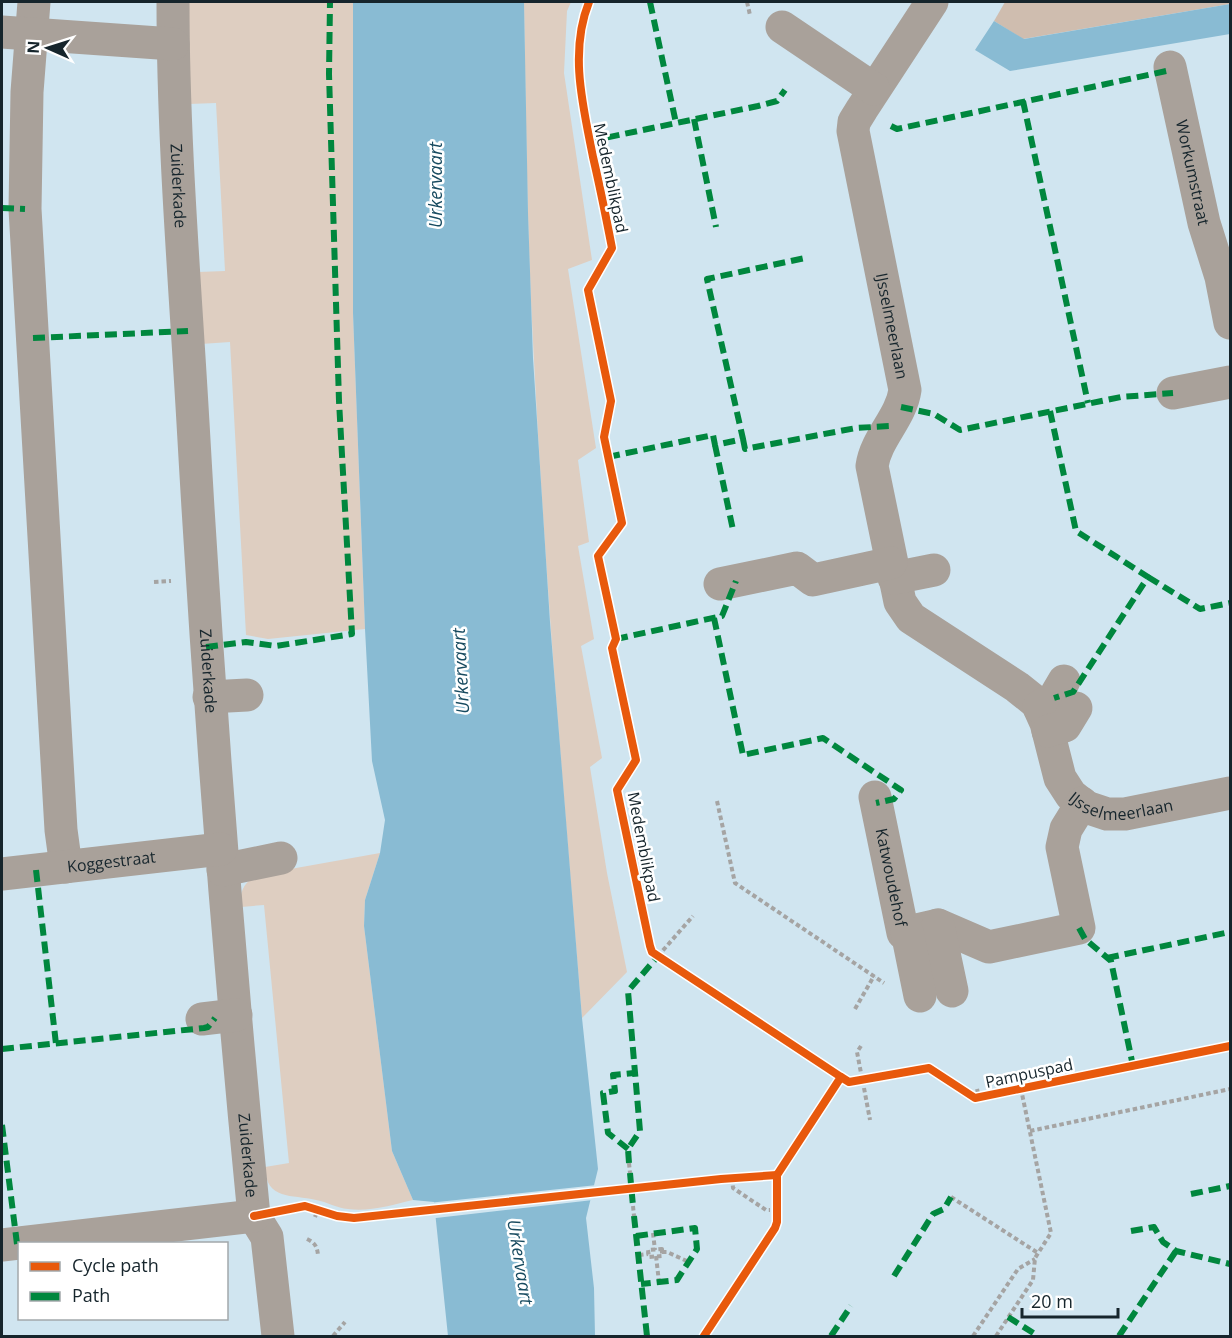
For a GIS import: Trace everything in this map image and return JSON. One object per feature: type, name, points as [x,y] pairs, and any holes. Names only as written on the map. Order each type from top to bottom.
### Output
[{"type":"street","points":[[34,2],[16,33],[27,92],[25,209],[59,808],[66,867]]},
{"type":"street","name":"Zuiderkade","points":[[173,2],[174,105],[209,697],[254,1216],[267,1237],[278,1336]]},
{"type":"street","name":"IJsselmeerlaan","points":[[932,2],[874,89],[856,119],[852,134],[905,390],[900,407],[879,445],[872,466],[900,602],[911,618],[1017,687],[1044,719],[1060,778],[1071,795],[1082,803],[1102,813],[1125,814],[1230,793]]},
{"type":"street","points":[[782,27],[874,89]]},
{"type":"street","points":[[16,33],[173,44]]},
{"type":"street","name":"Workumstraat","points":[[1170,67],[1204,223],[1226,270],[1230,323]]},
{"type":"street","points":[[1173,393],[1230,382]]},
{"type":"street","points":[[720,584],[796,567],[813,580],[892,571],[934,570]]},
{"type":"street","points":[[209,697],[247,695]]},
{"type":"street","points":[[1044,719],[1065,726],[1070,695]]},
{"type":"street","name":"Katwoudehof","points":[[875,797],[903,933],[923,929],[922,992]]},
{"type":"street","points":[[923,929],[989,947],[1079,928],[1062,847],[1066,830],[1082,803]]},
{"type":"street","name":"Koggestraat","points":[[2,874],[66,867],[281,858]]},
{"type":"street","points":[[202,1019],[236,1015]]},
{"type":"street","points":[[28,1242],[254,1216]]},
{"type":"street","points":[[2,1245],[18,1243]]},
{"type":"path","points":[[154,582],[179,581]]},
{"type":"path","points":[[717,801],[735,883],[874,976],[922,992]]},
{"type":"path","points":[[658,956],[693,916]]},
{"type":"path","points":[[855,1009],[874,976]]},
{"type":"path","points":[[861,1047],[857,1052],[870,1120]]},
{"type":"path","points":[[833,1072],[845,1079],[863,1080]]},
{"type":"path","points":[[996,1336],[1033,1280],[1035,1258],[1051,1233],[1021,1089]]},
{"type":"path","points":[[1030,1131],[1230,1089]]},
{"type":"path","points":[[628,1163],[630,1173]]},
{"type":"path","points":[[732,1178],[733,1188],[766,1210],[773,1213],[777,1203]]},
{"type":"path","points":[[721,1179],[744,1178]]},
{"type":"path","points":[[951,1197],[1038,1253]]},
{"type":"path","points":[[309,1206],[317,1213],[329,1214]]},
{"type":"path","points":[[633,1206],[634,1216]]},
{"type":"path","points":[[653,1233],[655,1250]]},
{"type":"path","points":[[307,1239],[318,1247],[318,1255]]},
{"type":"path","points":[[648,1254],[648,1250],[662,1249],[662,1252],[689,1262]]},
{"type":"path","points":[[639,1255],[662,1256],[662,1252]]},
{"type":"path","points":[[656,1256],[659,1281]]},
{"type":"path","points":[[974,1336],[1018,1269],[1035,1258]]},
{"type":"path","points":[[333,1336],[345,1322]]},
{"type":"shaded area","points":[[188,2],[353,2],[353,313],[365,629],[268,639],[246,635],[230,342],[201,344],[198,272],[225,271],[216,103],[189,104]]},
{"type":"shaded area","points":[[524,2],[571,2],[567,11],[564,73],[592,260],[568,269],[596,448],[578,460],[589,542],[578,546],[594,639],[581,646],[602,758],[590,767],[607,873],[627,972],[582,1018],[555,689],[538,442],[528,225]]},
{"type":"shaded area","points":[[1005,2],[1230,2],[1230,4],[1023,39],[994,21]]},
{"type":"shaded area","points":[[380,853],[365,900],[364,926],[392,1151],[413,1200],[380,1208],[356,1210],[282,1194],[270,1186],[266,1178],[265,1167],[289,1163],[264,905],[241,907],[241,897],[243,888],[257,875]]},
{"type":"water","name":"Urkervaart","points":[[353,2],[524,2],[533,358],[550,622],[582,1018],[598,1169],[586,1218],[594,1288],[595,1336],[448,1336],[434,1202],[413,1200],[392,1151],[364,926],[365,900],[380,853],[385,820],[372,761],[365,629],[353,313]]},
{"type":"water","points":[[1230,4],[1230,34],[1010,71],[975,50],[994,21],[1024,39]]},
{"type":"pier","points":[[597,1185],[593,1200],[436,1218],[433,1218],[432,1204],[419,1204]]},
{"type":"marked path","points":[[206,647],[246,642],[276,646],[352,634],[339,401],[329,74],[330,2]]},
{"type":"marked path","points":[[650,2],[676,123]]},
{"type":"marked path","points":[[891,126],[897,129],[1171,70]]},
{"type":"marked path","points":[[590,141],[758,106],[777,101],[785,90]]},
{"type":"marked path","points":[[1023,101],[1088,403]]},
{"type":"marked path","points":[[694,119],[716,227]]},
{"type":"marked path","points":[[2,208],[25,209]]},
{"type":"marked path","points":[[608,457],[713,435],[715,445],[743,439],[707,279],[805,258]]},
{"type":"marked path","points":[[33,338],[188,331]]},
{"type":"marked path","points":[[901,407],[934,414],[960,430],[1121,397],[1173,393]]},
{"type":"marked path","points":[[1050,411],[1076,531],[1148,577],[1073,692],[1054,698]]},
{"type":"marked path","points":[[743,439],[745,449],[856,428],[890,426]]},
{"type":"marked path","points":[[715,445],[733,530]]},
{"type":"marked path","points":[[1148,577],[1200,609],[1230,603]]},
{"type":"marked path","points":[[616,639],[722,616],[736,581]]},
{"type":"marked path","points":[[714,618],[743,755],[823,738],[901,790],[894,799],[876,803]]},
{"type":"marked path","points":[[36,870],[56,1044]]},
{"type":"marked path","points":[[1079,928],[1085,939],[1111,961],[1133,1066]]},
{"type":"marked path","points":[[1107,958],[1230,932]]},
{"type":"marked path","points":[[629,1163],[628,1149],[640,1131],[628,991],[658,956]]},
{"type":"marked path","points":[[2,1049],[204,1028],[208,1027],[215,1018]]},
{"type":"marked path","points":[[628,1149],[608,1133],[603,1093],[615,1091],[613,1075],[634,1073]]},
{"type":"marked path","points":[[2,1125],[17,1244]]},
{"type":"marked path","points":[[630,1173],[633,1206]]},
{"type":"marked path","points":[[1191,1194],[1230,1186]]},
{"type":"marked path","points":[[894,1276],[933,1214],[944,1209],[951,1197]]},
{"type":"marked path","points":[[634,1216],[647,1336]]},
{"type":"marked path","points":[[1131,1231],[1154,1227],[1163,1242],[1176,1251],[1230,1264]]},
{"type":"marked path","points":[[636,1236],[695,1228],[697,1249],[677,1280],[641,1284]]},
{"type":"marked path","points":[[1119,1336],[1176,1251]]},
{"type":"marked path","points":[[831,1336],[851,1306]]},
{"type":"marked path","points":[[1008,1317],[1038,1336]]},
{"type":"cycle path","name":"Medemblikpad","points":[[589,2],[580,40],[580,79],[585,118],[612,248],[588,290],[611,401],[604,437],[622,523],[598,556],[616,639],[612,648],[636,760],[617,790],[650,946],[652,952],[841,1077],[777,1175],[775,1228],[704,1336]]},
{"type":"cycle path","name":"Pampuspad","points":[[841,1077],[849,1082],[929,1068],[975,1098],[1230,1046]]},
{"type":"cycle path","points":[[254,1216],[305,1206],[337,1216],[354,1218],[777,1175]]}]
